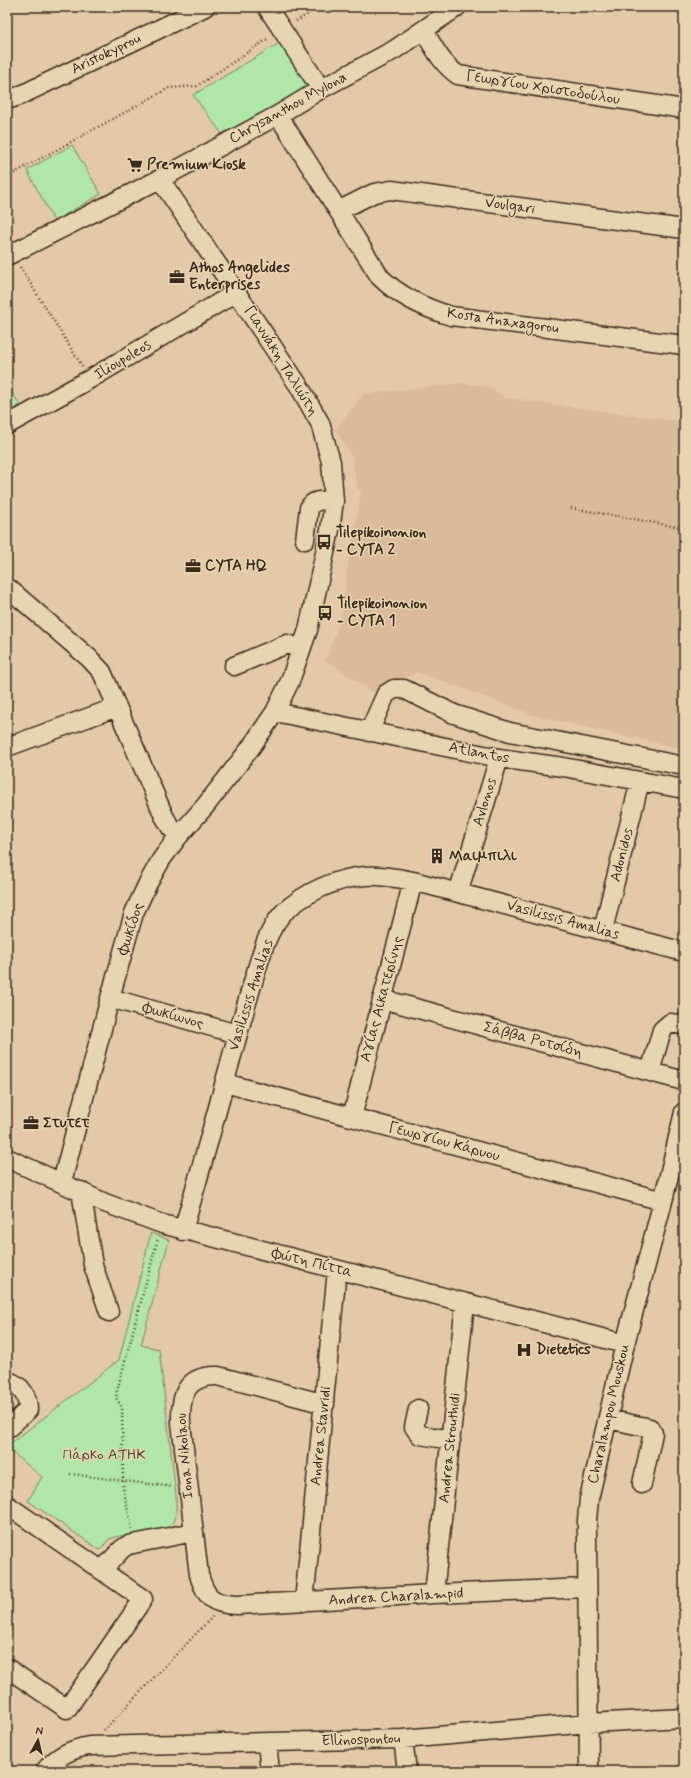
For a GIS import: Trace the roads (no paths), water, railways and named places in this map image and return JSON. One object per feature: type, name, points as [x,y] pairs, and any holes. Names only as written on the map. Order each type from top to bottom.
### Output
[{"type":"street","name":"Aristokyprou","points":[[7,100],[19,96],[205,7]]},
{"type":"street","points":[[267,7],[321,88]]},
{"type":"street","name":"Chrysanthou Mylona","points":[[9,255],[160,179],[278,115],[321,88],[394,50],[424,31],[456,7]]},
{"type":"street","name":"Γεωργίου Χριστοδούλου","points":[[424,31],[442,60],[449,69],[458,75],[684,109]]},
{"type":"street","name":"Kosta Anaxagorou","points":[[278,115],[340,210],[380,277],[392,289],[413,302],[451,316],[684,345]]},
{"type":"street","name":"Γιαννάκη Ταλιώτη","points":[[160,179],[299,386],[320,423],[331,462],[334,501]]},
{"type":"street","name":"Voulgari","points":[[340,210],[374,194],[391,190],[684,229]]},
{"type":"street","name":"Ilioupoleos","points":[[7,425],[90,379],[237,292]]},
{"type":"street","points":[[305,540],[309,508],[311,504],[315,501],[334,501]]},
{"type":"street","name":"Φωκίδος","points":[[62,1182],[110,998],[134,914],[148,882],[177,838],[206,805],[249,750],[275,712],[290,681],[311,616],[330,530],[334,501]]},
{"type":"street","points":[[7,586],[98,667],[105,677],[164,816],[171,828]]},
{"type":"street","points":[[234,666],[287,644],[301,649]]},
{"type":"street","points":[[370,732],[386,694],[394,689],[404,689],[454,714],[510,732],[684,766]]},
{"type":"street","points":[[7,747],[117,707]]},
{"type":"street","name":"Atlantos","points":[[275,712],[499,758],[684,789]]},
{"type":"street","points":[[563,768],[567,743]]},
{"type":"street","name":"Avlonos","points":[[458,893],[499,758]]},
{"type":"street","name":"Adonidos","points":[[603,930],[640,781]]},
{"type":"street","name":"Vasilissis Amalias","points":[[184,1230],[225,1083],[237,1034],[263,948],[274,926],[283,914],[298,900],[321,887],[343,880],[364,876],[388,877],[413,881],[684,952]]},
{"type":"street","name":"Αγίας Αικατερίνης","points":[[352,1116],[413,881]]},
{"type":"street","name":"Φωκίωνος","points":[[110,998],[237,1034]]},
{"type":"street","name":"Σάββα Ροτσίδη","points":[[382,998],[684,1081]]},
{"type":"street","points":[[650,1072],[662,1030],[670,1023],[684,1025]]},
{"type":"street","name":"Γεωργίου Κάρυου","points":[[225,1083],[663,1201]]},
{"type":"street","name":"Charalampou Mouskou","points":[[589,1771],[587,1520],[589,1499],[625,1344],[663,1201],[680,1145],[684,1112]]},
{"type":"street","name":"Φώτη Πίττα","points":[[7,1158],[105,1203],[162,1224],[625,1344]]},
{"type":"street","points":[[81,1191],[93,1266],[109,1312]]},
{"type":"street","name":"Andrea Stavridi","points":[[304,1602],[325,1404],[337,1270]]},
{"type":"street","name":"Andrea Strouthidi","points":[[434,1594],[465,1303]]},
{"type":"street","name":"Iona Nikolaou","points":[[224,1605],[207,1596],[199,1575],[180,1408],[185,1391],[197,1379],[206,1376],[235,1380],[325,1404]]},
{"type":"street","points":[[7,1381],[19,1386],[28,1400],[28,1410],[7,1429]]},
{"type":"street","points":[[418,1408],[414,1427],[420,1435],[450,1440]]},
{"type":"street","points":[[608,1419],[650,1428],[653,1434],[642,1484]]},
{"type":"street","points":[[7,1505],[143,1599],[67,1709],[7,1668]]},
{"type":"street","points":[[102,1570],[122,1548],[136,1543],[194,1532]]},
{"type":"street","name":"Andrea Charalampid","points":[[224,1605],[587,1588]]},
{"type":"street","name":"Ellinospontou","points":[[45,1771],[65,1753],[77,1748],[89,1746],[403,1739],[589,1723],[684,1718]]},
{"type":"street","points":[[403,1739],[407,1771]]},
{"type":"street","points":[[267,1743],[270,1771]]},
{"type":"place","name":"Premium Kiosk","points":[[135,165]]},
{"type":"place","name":"Athos Angelides Enterprises","points":[[177,277]]},
{"type":"place","name":"Tilepikoinonion - CYTA 2","points":[[324,542]]},
{"type":"place","name":"CYTA HQ","points":[[193,566]]},
{"type":"place","name":"Tilepikoinonion - CYTA 1","points":[[325,613]]},
{"type":"place","name":"Μαιμπιλι","points":[[437,856]]},
{"type":"place","name":"Στυτετ","points":[[31,1123]]},
{"type":"place","name":"Dietetics","points":[[524,1350]]},
{"type":"park label","name":"Πάρκο ΑΤΗΚ","points":[[104,1455]]}]
